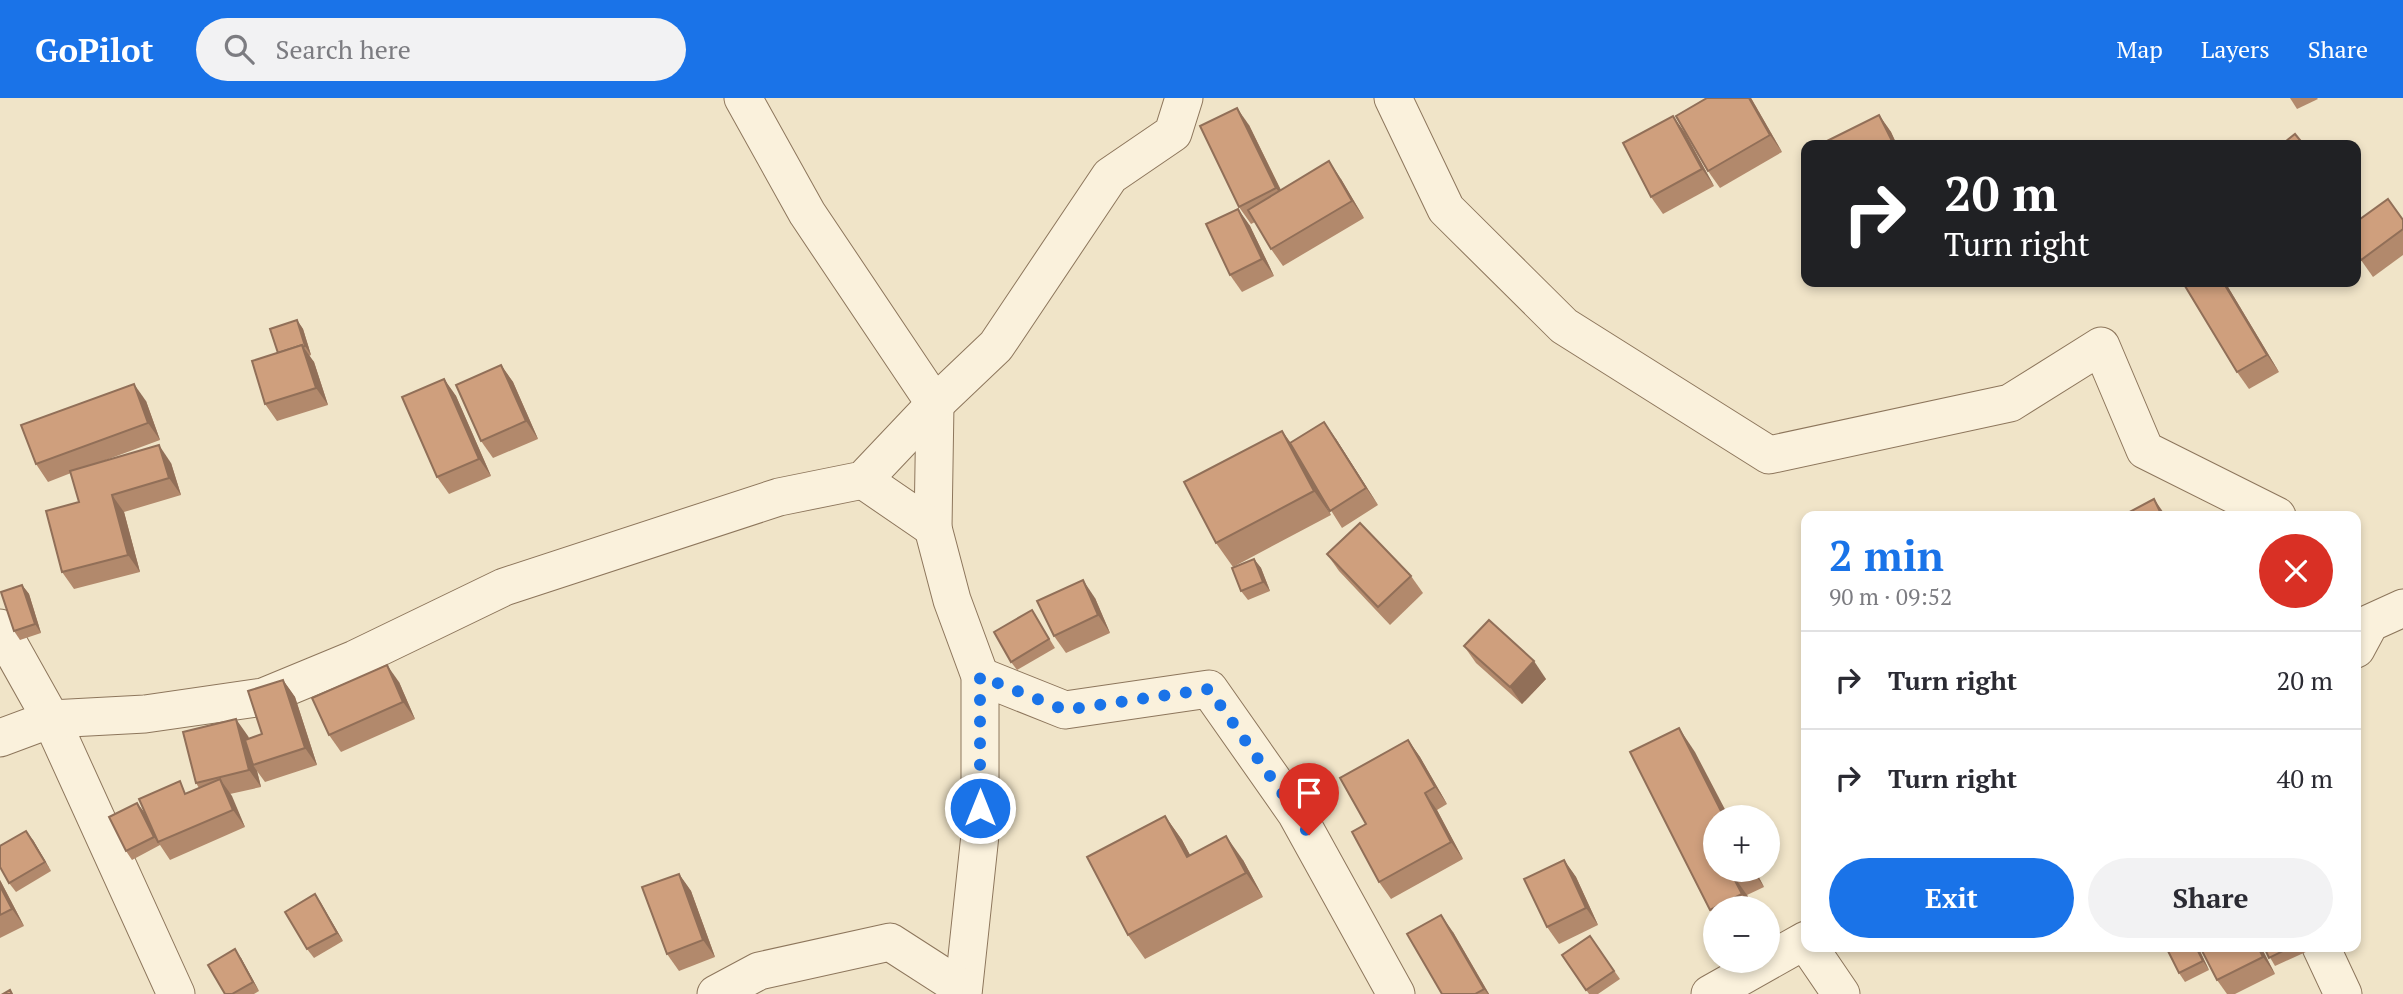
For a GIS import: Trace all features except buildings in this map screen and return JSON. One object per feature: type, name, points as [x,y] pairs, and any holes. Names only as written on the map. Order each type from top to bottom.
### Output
[{"type":"street","points":[[716,994],[759,971],[890,942],[963,992],[980,835],[980,676],[951,600],[933,528],[935,404],[807,214],[743,98]]},
{"type":"street","points":[[0,738],[51,719],[145,714],[263,697],[355,659],[505,587],[779,497],[863,480],[935,404],[996,346],[1110,176],[1173,133],[1184,98]]},
{"type":"street","points":[[1393,98],[1446,209],[1564,327],[1769,455],[2010,404],[2101,346],[2145,450],[2267,511]]},
{"type":"street","points":[[863,480],[933,528]]},
{"type":"street","points":[[2361,626],[2403,608]]},
{"type":"street","points":[[0,628],[51,719],[176,994]]},
{"type":"street","points":[[980,676],[1065,710],[1209,689],[1296,813],[1396,994]]},
{"type":"street","points":[[1710,994],[1801,946]]},
{"type":"street","points":[[1812,952],[1840,994]]},
{"type":"street","points":[[2323,952],[2343,994]]},
{"type":"route","points":[[980,808],[980,676],[1065,710],[1209,689],[1309,835]]}]
